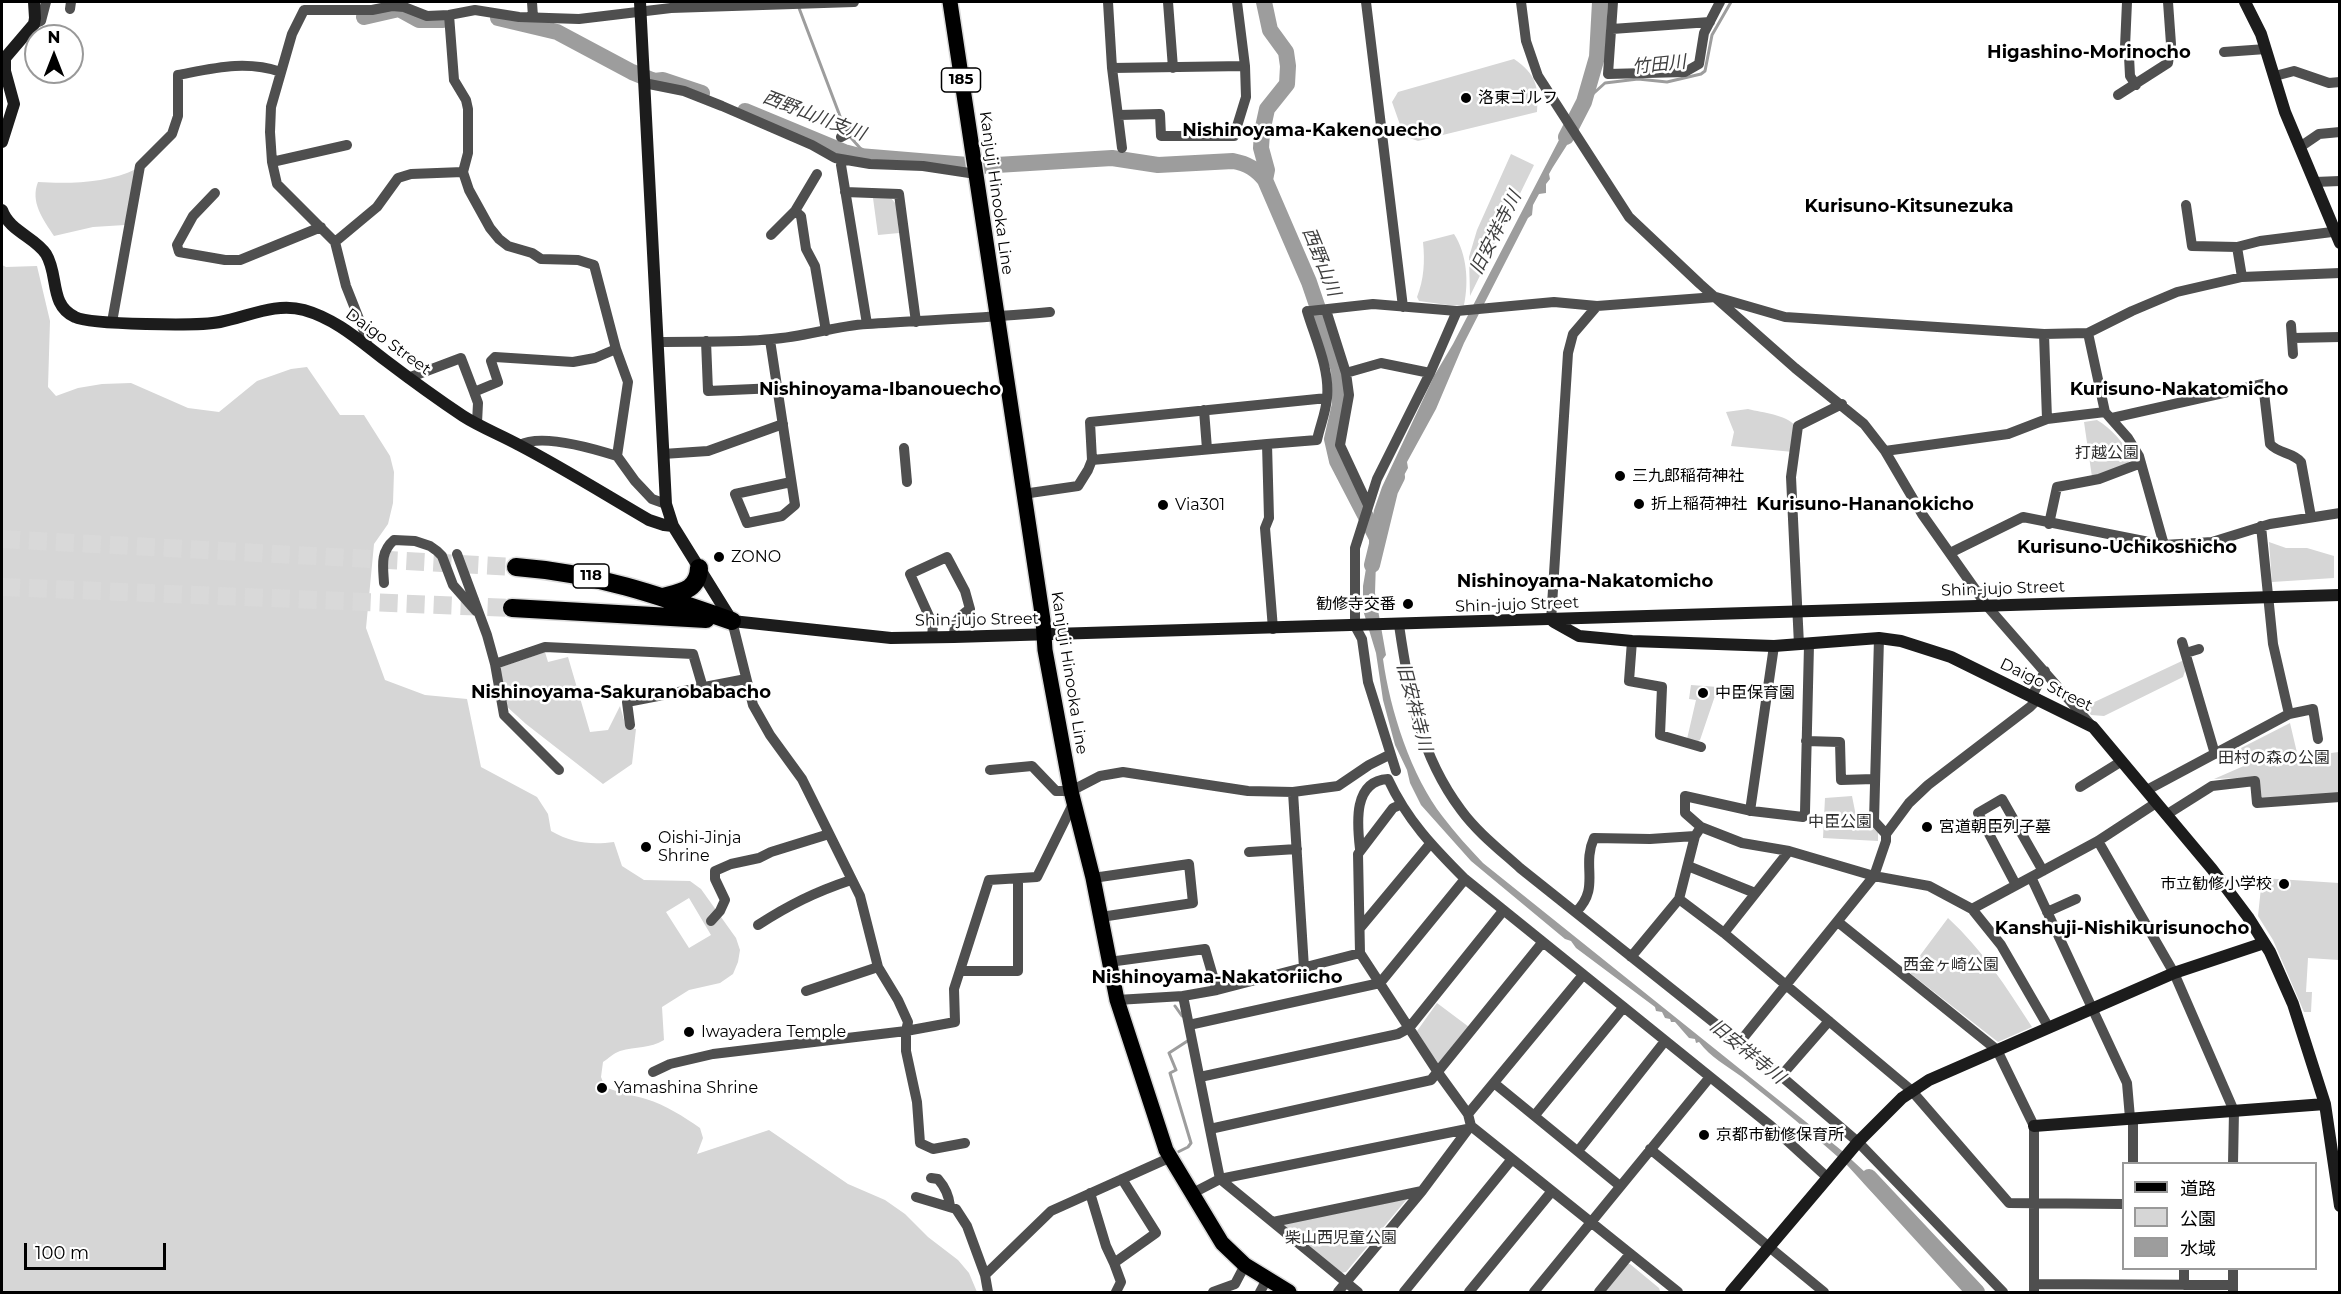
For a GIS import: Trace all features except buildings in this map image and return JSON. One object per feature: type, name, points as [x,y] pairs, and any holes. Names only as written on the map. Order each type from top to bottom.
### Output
[{"type":"highway","name":"118","points":[[516,567],[584,575],[663,597],[732,621]]},
{"type":"highway","points":[[663,597],[690,589],[697,580],[699,568]]},
{"type":"highway","name":"118","points":[[512,608],[612,612],[732,621]]},
{"type":"main road","points":[[34,2],[34,24]]},
{"type":"main road","name":"Kanjuji Hinooka Line","points":[[950,2],[1044,635],[1072,797],[1093,878],[1117,1000],[1169,1158],[1222,1243],[1264,1286],[1289,1293]]},
{"type":"main road","points":[[2245,2],[2266,50],[2285,112],[2338,235]]},
{"type":"main road","points":[[640,6],[666,504],[673,526],[732,621]]},
{"type":"main road","points":[[2,142],[14,104],[4,71],[5,58],[24,36]]},
{"type":"main road","name":"Daigo Street","points":[[2,210],[10,223],[42,249],[48,257],[52,267],[56,295],[67,312],[80,320],[214,323],[269,309],[289,308],[324,317],[344,328],[408,378],[465,417],[520,445],[649,520],[673,526]]},
{"type":"main road","name":"Shin-jujo Street","points":[[732,621],[891,638],[1551,621],[2340,596]]},
{"type":"main road","name":"Daigo Street","points":[[1551,621],[1579,636],[1632,641],[1774,646],[1879,638],[1900,640],[1950,657],[2093,728],[2212,869],[2270,952],[2293,1004],[2325,1104],[2340,1206]]},
{"type":"main road","points":[[1731,1293],[1768,1246],[1854,1147],[1911,1090],[2174,973],[2264,943]]},
{"type":"main road","points":[[2034,1126],[2325,1104]]},
{"type":"street","points":[[34,24],[41,21],[46,2]]},
{"type":"street","points":[[532,2],[533,17]]},
{"type":"street","points":[[366,346],[367,339],[346,286],[335,242],[277,184],[272,162],[271,107],[292,34],[304,6],[358,6],[372,10],[392,6],[404,7],[426,15],[478,14],[579,19],[640,6],[854,2]]},
{"type":"street","points":[[1108,2],[1112,68],[1122,148]]},
{"type":"street","points":[[1168,2],[1173,68]]},
{"type":"street","points":[[1118,115],[1160,114],[1161,136],[1234,136],[1246,97],[1245,66],[1237,2]]},
{"type":"street","points":[[1365,2],[1403,307]]},
{"type":"street","points":[[1521,2],[1526,41],[1538,76],[1629,217],[1795,368],[1864,424],[1885,451],[1920,510],[1987,606],[2093,728]]},
{"type":"street","points":[[1613,2],[1608,74],[1685,72],[1699,64],[1704,33],[1720,2]]},
{"type":"street","points":[[2127,2],[2125,47],[2129,56],[2130,76],[2136,85]]},
{"type":"street","points":[[2118,95],[2168,63],[2171,44],[2168,2]]},
{"type":"street","points":[[449,15],[454,80],[466,100],[468,109],[468,153],[463,172],[469,190],[490,228],[508,246],[532,253],[541,259],[578,260],[594,265],[627,382],[617,456]]},
{"type":"street","points":[[1612,29],[1710,22]]},
{"type":"street","points":[[2224,52],[2266,50]]},
{"type":"street","points":[[112,322],[140,166],[172,134],[178,116],[178,75],[220,67],[260,65],[281,72]]},
{"type":"street","points":[[1112,68],[1245,66]]},
{"type":"street","points":[[2275,76],[2294,72],[2329,83],[2340,82]]},
{"type":"street","points":[[644,78],[722,106],[812,145],[835,158],[870,164],[975,167]]},
{"type":"street","points":[[841,137],[852,131]]},
{"type":"street","points":[[2300,147],[2319,134],[2340,132]]},
{"type":"street","points":[[272,162],[347,145]]},
{"type":"street","points":[[841,165],[867,324]]},
{"type":"street","points":[[335,242],[368,216],[385,198],[398,178],[411,174],[463,172]]},
{"type":"street","points":[[771,235],[795,211],[817,174]]},
{"type":"street","points":[[2314,182],[2340,181]]},
{"type":"street","points":[[845,192],[899,194],[916,322]]},
{"type":"street","points":[[215,193],[193,216],[177,245],[179,252],[225,261],[240,260],[321,227]]},
{"type":"street","points":[[2186,205],[2192,246],[2237,248],[2260,241],[2338,235]]},
{"type":"street","points":[[795,211],[801,216],[806,249],[815,266],[826,331]]},
{"type":"street","points":[[2237,248],[2242,277]]},
{"type":"street","points":[[1092,460],[1317,440],[1327,398],[1326,375],[1308,311],[1373,304],[1462,310],[1554,302],[1597,306],[1716,297],[1785,317],[2044,334],[2088,333],[2177,292],[2242,277],[2340,273]]},
{"type":"street","points":[[1551,621],[1568,353],[1574,334],[1597,306]]},
{"type":"street","points":[[1396,771],[1389,756],[1368,682],[1358,626],[1355,548],[1377,479],[1462,310]]},
{"type":"street","points":[[1324,311],[1346,373],[1349,395],[1340,445],[1368,505]]},
{"type":"street","points":[[657,342],[770,340],[867,324],[1050,312]]},
{"type":"street","points":[[2291,325],[2293,354]]},
{"type":"street","points":[[2088,333],[2109,415],[2128,438],[2141,464],[2164,545]]},
{"type":"street","points":[[2044,334],[2048,419]]},
{"type":"street","points":[[2293,338],[2340,337]]},
{"type":"street","points":[[770,340],[795,505],[782,516],[747,523],[735,494],[791,482]]},
{"type":"street","points":[[706,341],[708,391],[777,388]]},
{"type":"street","points":[[474,392],[498,382],[491,361],[495,357],[573,362],[595,358],[616,349]]},
{"type":"street","points":[[408,378],[461,357],[478,403],[477,423]]},
{"type":"street","points":[[1346,373],[1381,363],[1430,373]]},
{"type":"street","points":[[1885,451],[2008,434],[2048,419],[2109,415],[2263,384],[2270,444],[2277,451],[2296,456],[2301,462],[2311,517]]},
{"type":"street","points":[[1023,494],[1077,486],[1092,460],[1090,422],[1327,398]]},
{"type":"street","points":[[1698,832],[1685,813],[1685,796],[1750,811],[1803,817],[1805,812],[1804,645],[1798,613],[1791,477],[1798,426],[1842,404]]},
{"type":"street","points":[[1204,410],[1207,449]]},
{"type":"street","points":[[663,454],[708,451],[783,424]]},
{"type":"street","points":[[520,445],[527,442],[559,442],[587,446],[617,456],[635,481],[652,499],[666,504]]},
{"type":"street","points":[[1267,444],[1269,518],[1265,528],[1273,629]]},
{"type":"street","points":[[904,448],[907,482]]},
{"type":"street","points":[[2049,524],[2057,487],[2099,479],[2141,464]]},
{"type":"street","points":[[1950,553],[2023,517],[2049,524],[2164,545],[2212,542],[2261,526],[2340,513]]},
{"type":"street","points":[[2261,526],[2273,644],[2289,714]]},
{"type":"street","points":[[384,582],[383,554],[387,546],[394,540],[415,541],[430,546],[441,556],[453,585],[479,613]]},
{"type":"street","points":[[457,554],[495,664],[504,715],[559,770]]},
{"type":"street","points":[[932,637],[933,625],[910,574],[947,557],[970,609],[959,616],[954,624],[954,637]]},
{"type":"street","points":[[732,621],[753,705],[770,735],[802,779],[860,896],[878,967],[908,1022],[906,1051],[917,1102],[920,1143],[933,1149],[965,1143]]},
{"type":"street","points":[[1393,625],[1412,705],[1432,760],[1461,810],[1486,838],[1781,1076],[2003,1293]]},
{"type":"street","points":[[1879,638],[1874,821],[1886,834]]},
{"type":"street","points":[[1632,641],[1629,681],[1662,687],[1660,735],[1701,747]]},
{"type":"street","points":[[1750,811],[1774,646]]},
{"type":"street","points":[[495,664],[545,647],[693,654],[703,688]]},
{"type":"street","points":[[2199,649],[2184,647],[2216,754]]},
{"type":"street","points":[[1739,1043],[1874,876],[1886,841],[1886,834],[1909,803],[1928,784],[2030,707],[2045,671]]},
{"type":"street","points":[[630,725],[627,702],[746,679]]},
{"type":"street","points":[[2147,790],[2289,714],[2313,709],[2318,739]]},
{"type":"street","points":[[1806,741],[1840,742],[1841,780],[1874,779]]},
{"type":"street","points":[[654,1072],[670,1064],[713,1054],[955,1023],[954,989],[989,880],[1018,880],[1037,877],[1072,797],[1100,776],[1123,772],[1248,791],[1293,792],[1338,786],[1369,765],[1389,756]]},
{"type":"street","points":[[2080,787],[2122,760]]},
{"type":"street","points":[[990,770],[1032,766],[1056,792],[1072,797]]},
{"type":"street","points":[[1360,849],[1359,804],[1366,788],[1379,779],[1388,779],[1400,805],[1430,844],[1465,879],[1830,1175]]},
{"type":"street","points":[[2166,815],[2212,786],[2255,781],[2257,803],[2340,797]]},
{"type":"street","points":[[1293,792],[1304,968]]},
{"type":"street","points":[[2016,885],[1978,813],[2002,799],[2043,871]]},
{"type":"street","points":[[1972,909],[2098,842],[2156,803]]},
{"type":"street","points":[[1338,1293],[1422,1191],[1469,1127],[1468,1113],[1439,1074],[1360,953],[1358,854],[1393,808],[1400,805]]},
{"type":"street","points":[[1576,912],[1589,895],[1589,849],[1594,838],[1650,839],[1698,832],[1789,851],[1874,876],[1929,886],[1972,909],[2001,945],[2049,1028]]},
{"type":"street","points":[[1631,957],[1679,899],[1698,832]]},
{"type":"street","points":[[711,921],[720,911],[725,900],[715,879],[715,871],[829,834]]},
{"type":"street","points":[[2098,842],[2174,973],[2234,1111],[2234,1162]]},
{"type":"street","points":[[1360,928],[1430,844]]},
{"type":"street","points":[[1249,852],[1297,849]]},
{"type":"street","points":[[1724,933],[1789,851]]},
{"type":"street","points":[[1093,878],[1189,864],[1193,903],[1101,917]]},
{"type":"street","points":[[1688,867],[1755,893]]},
{"type":"street","points":[[2031,877],[2127,1083],[2133,1162]]},
{"type":"street","points":[[1189,1025],[1380,984],[1465,879]]},
{"type":"street","points":[[758,926],[795,902],[819,890],[851,880]]},
{"type":"street","points":[[960,971],[1018,971],[1018,880]]},
{"type":"street","points":[[1679,899],[1724,933],[1911,1090],[2009,1203],[2122,1204]]},
{"type":"street","points":[[2047,912],[2076,899]]},
{"type":"street","points":[[1200,1077],[1398,1034],[1409,1028],[1503,911]]},
{"type":"street","points":[[1838,922],[1998,1050],[2034,1126],[2034,1288],[2184,1285],[2233,1289],[2233,1270]]},
{"type":"street","points":[[1210,1129],[1431,1080],[1439,1074],[1542,943]]},
{"type":"street","points":[[1109,962],[1205,949],[1217,990]]},
{"type":"street","points":[[1117,1000],[1184,996],[1217,990],[1360,953]]},
{"type":"street","points":[[806,991],[878,967]]},
{"type":"street","points":[[1468,1113],[1583,975]]},
{"type":"street","points":[[1184,996],[1220,1179],[1359,1293]]},
{"type":"street","points":[[1535,1115],[1623,1008]]},
{"type":"street","points":[[1781,1076],[1829,1021]]},
{"type":"street","points":[[1578,1151],[1665,1041]]},
{"type":"street","points":[[1534,1293],[1710,1077]]},
{"type":"street","points":[[1494,1083],[1620,1186]]},
{"type":"street","points":[[1191,1194],[1220,1179],[1469,1127],[1630,1254],[1665,1289],[1677,1293]]},
{"type":"street","points":[[1650,1149],[1824,1293]]},
{"type":"street","points":[[986,1275],[1051,1211],[1169,1158]]},
{"type":"street","points":[[1404,1293],[1512,1159]]},
{"type":"street","points":[[931,1178],[941,1182],[947,1191],[950,1206]]},
{"type":"street","points":[[1114,1263],[1156,1233],[1122,1179]]},
{"type":"street","points":[[1273,1222],[1422,1191]]},
{"type":"street","points":[[1469,1293],[1552,1191]]},
{"type":"street","points":[[1090,1193],[1106,1246],[1121,1282],[1116,1293]]},
{"type":"street","points":[[916,1197],[956,1209],[967,1226],[986,1275],[988,1293]]},
{"type":"street","points":[[1599,1293],[1630,1254]]},
{"type":"street","points":[[1213,1293],[1226,1290],[1235,1284],[1245,1265]]},
{"type":"street","points":[[2184,1270],[2184,1285]]},
{"type":"green space","name":"洛東ゴルフ","points":[[1514,59],[1527,70],[1535,81],[1537,112],[1418,141],[1404,136],[1392,102],[1398,92]]},
{"type":"green space","points":[[1511,154],[1534,165],[1470,296],[1469,257],[1477,230]]},
{"type":"green space","points":[[136,169],[125,225],[93,227],[54,236],[42,217],[37,203],[38,182],[101,180]]},
{"type":"green space","points":[[873,198],[891,198],[896,204],[899,233],[878,235]]},
{"type":"green space","points":[[1454,234],[1462,250],[1466,268],[1464,305],[1419,301],[1417,297],[1423,270],[1423,242]]},
{"type":"green space","points":[[2,265],[6,267],[37,266],[50,321],[48,387],[56,396],[78,388],[131,383],[188,408],[219,412],[257,381],[291,369],[307,367],[340,415],[364,415],[390,456],[394,472],[393,503],[388,524],[374,544],[366,628],[385,680],[425,695],[467,699],[481,767],[537,797],[548,814],[551,831],[582,842],[614,842],[622,866],[644,880],[690,881],[701,889],[736,938],[740,950],[733,974],[720,983],[689,990],[662,1007],[664,1040],[653,1045],[620,1051],[603,1062],[601,1077],[605,1087],[661,1105],[700,1128],[703,1138],[697,1154],[769,1130],[848,1184],[885,1200],[905,1214],[928,1237],[958,1260],[969,1273],[977,1292],[2,1292]],"holes":[[[689,898],[711,935],[689,948],[666,912]]]},
{"type":"green space","points":[[1748,409],[1780,416],[1796,426],[1793,452],[1731,446],[1734,432],[1726,412]]},
{"type":"green space","name":"打越公園","points":[[2097,420],[2117,436],[2131,457],[2127,465],[2092,477],[2084,422]]},
{"type":"green space","points":[[2269,542],[2286,548],[2307,548],[2334,556],[2334,578],[2272,582]]},
{"type":"green space","points":[[545,652],[548,662],[568,657],[590,732],[608,730],[620,706],[626,727],[636,729],[632,764],[603,784],[505,705],[498,668]]},
{"type":"green space","points":[[2184,660],[2183,677],[2104,716],[2091,715],[2087,709],[2088,705]]},
{"type":"green space","points":[[1691,685],[1718,687],[1700,740],[1696,742],[1687,739],[1696,700],[1689,699]]},
{"type":"green space","name":"田村の森の公園","points":[[2290,723],[2298,757],[2339,752],[2339,795],[2263,800],[2260,796],[2258,777],[2214,779],[2246,765],[2241,748]]},
{"type":"green space","name":"中臣公園","points":[[1852,796],[1857,821],[1869,825],[1878,832],[1878,841],[1823,838],[1825,798]]},
{"type":"green space","points":[[2262,878],[2339,883],[2339,960],[2308,958],[2306,992],[2312,992],[2311,1012],[2304,1012],[2273,940],[2258,916]]},
{"type":"green space","name":"西金ヶ崎公園","points":[[1948,918],[1983,956],[2032,1027],[1998,1042],[1911,974],[1910,969]]},
{"type":"green space","points":[[1437,1003],[1469,1027],[1442,1063],[1437,1063],[1417,1031]]},
{"type":"green space","name":"柴山西児童公園","points":[[1407,1199],[1346,1272],[1341,1273],[1283,1225],[1284,1223]]},
{"type":"green space","points":[[1627,1264],[1630,1264],[1660,1291],[1605,1292]]},
{"type":"water","points":[[1573,113],[1581,123],[1549,174],[1546,193],[1539,194],[1533,205],[1532,215],[1528,218],[1464,343],[1436,409],[1407,462],[1408,468],[1401,481],[1395,481],[1377,529],[1375,593],[1386,655],[1383,659],[1391,699],[1404,742],[1432,801],[1452,829],[1483,863],[1841,1150],[1879,1185],[1891,1206],[1918,1230],[1927,1244],[1972,1292],[1963,1292],[1846,1164],[1742,1077],[1713,1057],[1699,1042],[1696,1043],[1695,1039],[1689,1038],[1675,1022],[1665,1018],[1662,1012],[1656,1011],[1655,1007],[1576,948],[1571,941],[1565,939],[1471,861],[1421,805],[1395,745],[1383,700],[1376,653],[1363,610],[1363,586],[1374,510],[1382,487],[1434,376],[1453,344]]},
{"type":"waterway","name":"西野山川","points":[[1264,2],[1270,30],[1286,52],[1288,66],[1287,84],[1267,109],[1262,132],[1261,148],[1267,170],[1265,180],[1309,282],[1339,370],[1340,404],[1332,439],[1337,461],[1378,540]]},
{"type":"waterway","name":"旧安祥寺川","points":[[1566,137],[1584,102],[1597,57],[1600,2]]},
{"type":"waterway","name":"竹田川","points":[[1584,102],[1605,83],[1638,79],[1667,82],[1701,74],[1705,71],[1712,35],[1731,2]]},
{"type":"waterway","points":[[799,8],[846,132],[860,148],[875,157]]},
{"type":"waterway","name":"西野山川支川","points":[[364,17],[399,9],[419,20],[443,20]]},
{"type":"waterway","name":"西野山川支川","points":[[498,18],[557,32],[632,72],[654,81],[663,80],[702,93]]},
{"type":"waterway","name":"西野山川支川","points":[[745,111],[859,156],[980,166],[1112,158],[1158,165],[1233,161],[1251,168],[1265,180]]},
{"type":"waterway","name":"旧安祥寺川","points":[[1372,565],[1390,491],[1397,477]]},
{"type":"waterway","points":[[1175,1006],[1182,1016]]},
{"type":"waterway","points":[[1174,1154],[1191,1143],[1170,1073],[1176,1070],[1169,1053],[1189,1040]]},
{"type":"waterway","name":"旧安祥寺川","points":[[1869,1177],[1977,1292]]},
{"type":"tunnel","points":[[2,539],[516,567]]},
{"type":"tunnel","points":[[2,587],[512,608]]},
{"type":"place","name":"洛東ゴルフ","points":[[1466,98]]},
{"type":"place","name":"三九郎稲荷神社","points":[[1620,476]]},
{"type":"place","name":"折上稲荷神社","points":[[1639,504]]},
{"type":"place","name":"Via301","points":[[1163,505]]},
{"type":"place","name":"ZONO","points":[[719,557]]},
{"type":"place","name":"勧修寺交番","points":[[1408,604]]},
{"type":"place","name":"中臣保育園","points":[[1703,693]]},
{"type":"place","name":"宮道朝臣列子墓","points":[[1927,827]]},
{"type":"place","name":"Oishi-Jinja Shrine","points":[[646,847]]},
{"type":"place","name":"市立勧修小学校","points":[[2284,884]]},
{"type":"place","name":"Iwayadera Temple","points":[[689,1032]]},
{"type":"place","name":"Yamashina Shrine","points":[[602,1088]]},
{"type":"place","name":"京都市勧修保育所","points":[[1704,1135]]},
{"type":"district","name":"Higashino-Morinocho","points":[[2089,53]]},
{"type":"district","name":"Nishinoyama-Kakenouecho","points":[[1312,131]]},
{"type":"district","name":"Kurisuno-Kitsunezuka","points":[[1909,207]]},
{"type":"district","name":"Nishinoyama-Ibanouecho","points":[[880,390]]},
{"type":"district","name":"Kurisuno-Nakatomicho","points":[[2179,390]]},
{"type":"district","name":"Kurisuno-Hananokicho","points":[[1865,505]]},
{"type":"district","name":"Kurisuno-Uchikoshicho","points":[[2127,548]]},
{"type":"district","name":"Nishinoyama-Nakatomicho","points":[[1585,582]]},
{"type":"district","name":"Nishinoyama-Sakuranobabacho","points":[[621,693]]},
{"type":"district","name":"Kanshuji-Nishikurisunocho","points":[[2122,929]]},
{"type":"district","name":"Nishinoyama-Nakatoriicho","points":[[1217,978]]}]
